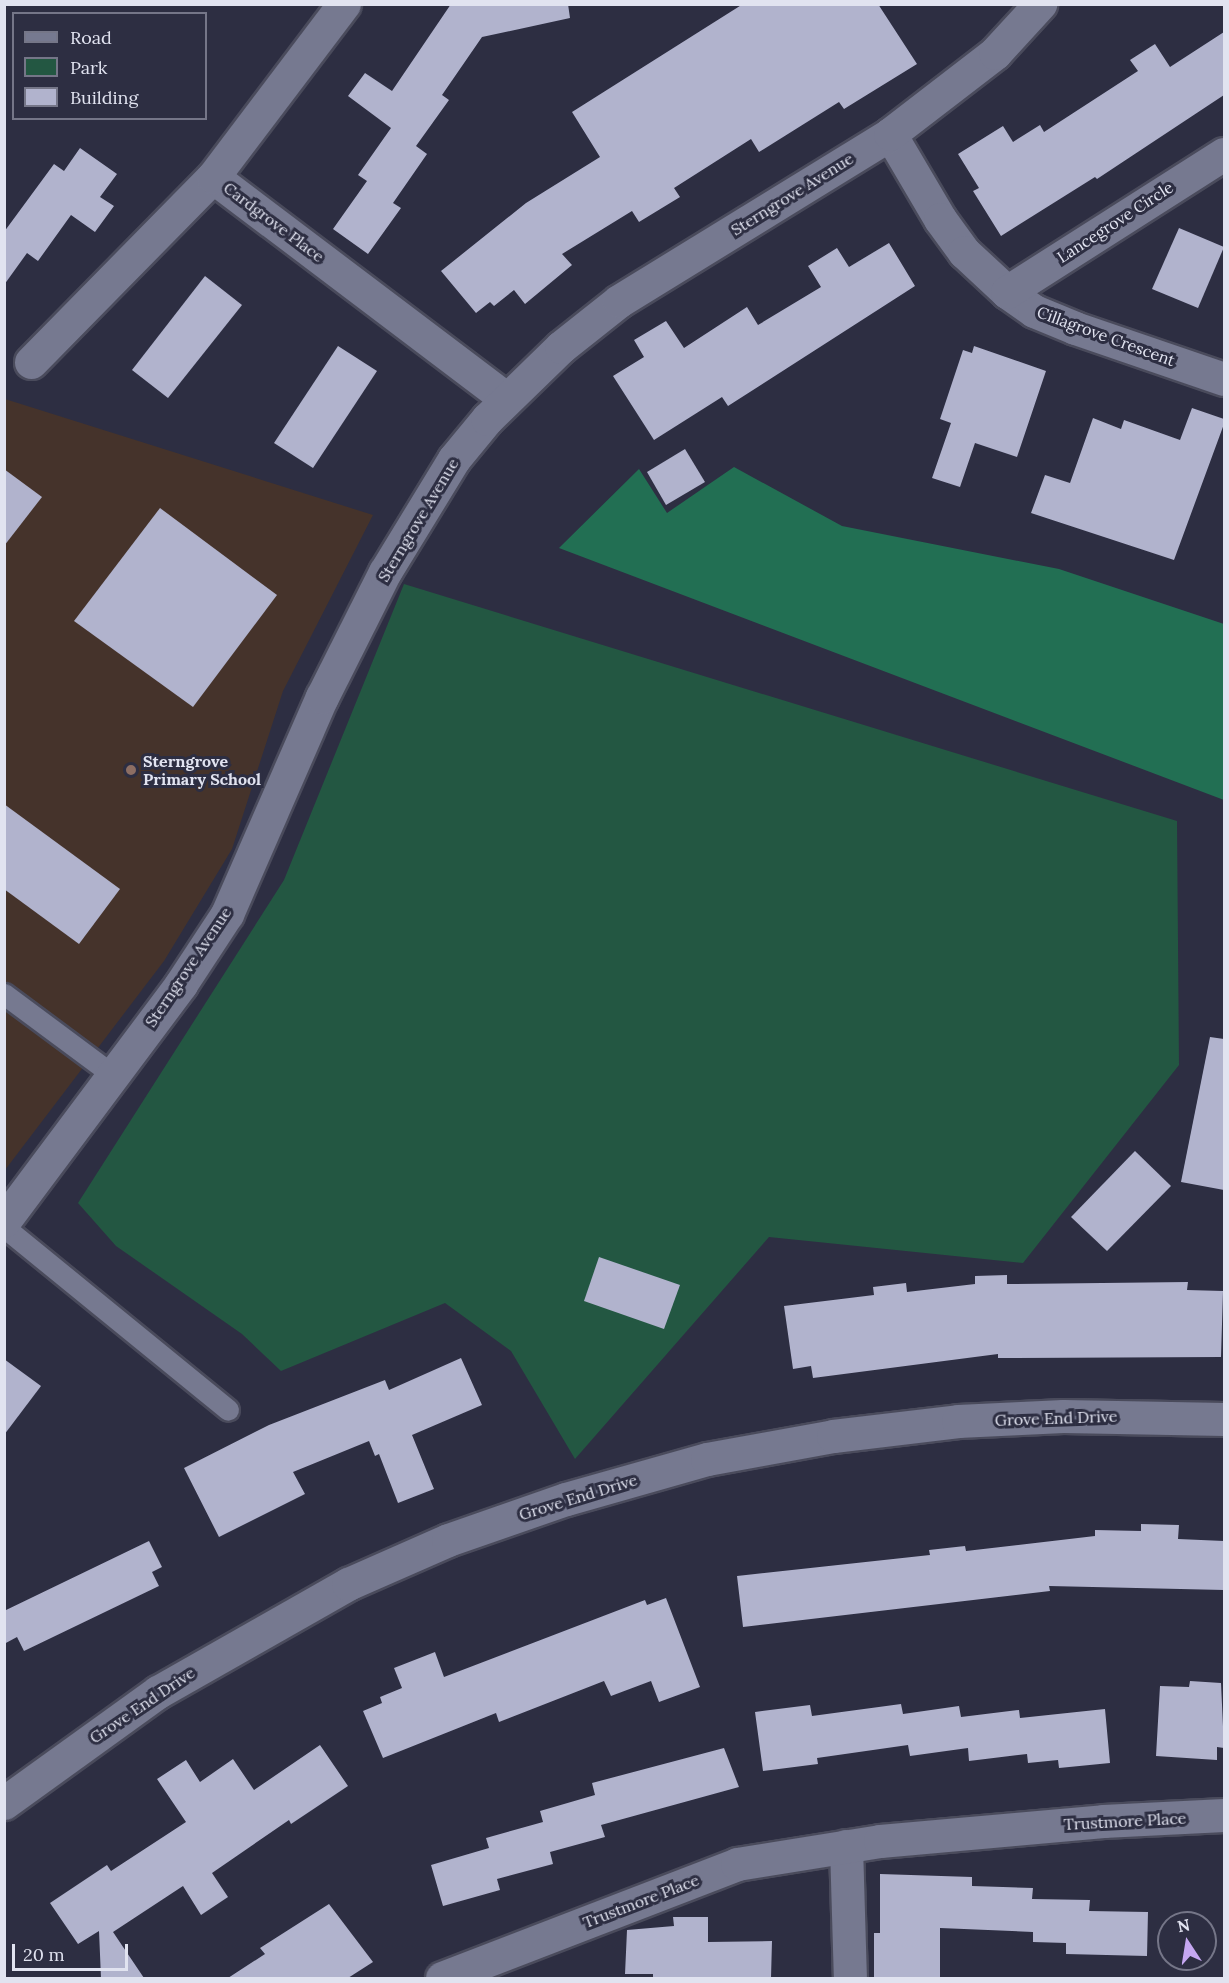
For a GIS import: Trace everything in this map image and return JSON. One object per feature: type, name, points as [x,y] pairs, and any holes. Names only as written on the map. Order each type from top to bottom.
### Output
[{"type":"street","name":"Cardgrove Place","points":[[344,4],[213,177],[507,399]]},
{"type":"street","name":"Sterngrove Avenue","points":[[4,1221],[113,1075],[227,914],[322,697],[385,572],[454,459],[507,399],[561,347],[619,301],[890,134],[995,53],[1040,4]]},
{"type":"street","name":"Cillagrove Crescent","points":[[890,134],[952,235],[983,272],[1007,292],[1034,310],[1075,328],[1224,379]]},
{"type":"street","name":"Lancegrove Circle","points":[[1007,292],[1224,154]]},
{"type":"street","points":[[31,362],[213,177]]},
{"type":"street","name":"Grove End Drive","points":[[4,1803],[158,1692],[348,1584],[448,1540],[566,1498],[707,1459],[833,1436],[947,1422],[1063,1416],[1224,1419]]},
{"type":"street","name":"Trustmore Place","points":[[441,1978],[737,1863],[846,1846],[1103,1821],[1224,1815]]},
{"type":"street","points":[[846,1846],[850,1978]]},
{"type":"lane","points":[[4,994],[113,1075]]},
{"type":"lane","points":[[4,1227],[228,1410]]},
{"type":"shaded area","name":"Sterngrove Primary School","points":[[5,399],[373,515],[283,691],[232,849],[164,961],[5,1170]]},
{"type":"green space","points":[[734,467],[842,526],[1059,569],[1224,624],[1224,800],[559,548],[639,469],[667,513]]},
{"type":"green space","points":[[404,584],[1177,821],[1179,1065],[1023,1263],[769,1237],[575,1459],[511,1351],[445,1303],[281,1371],[242,1334],[116,1246],[78,1203],[284,880]]},
{"type":"building","points":[[451,4],[568,4],[570,18],[482,37],[442,95],[449,100],[416,146],[427,154],[393,203],[401,208],[368,254],[333,229],[367,181],[358,175],[391,128],[348,96],[365,73],[392,91]]},
{"type":"building","points":[[743,4],[878,4],[917,64],[844,109],[839,102],[759,152],[751,139],[674,188],[680,197],[639,222],[632,211],[562,254],[572,265],[525,304],[514,290],[494,306],[490,302],[476,313],[441,271],[526,203],[600,157],[572,112]]},
{"type":"building","points":[[1224,32],[1224,95],[1097,179],[1095,177],[1001,236],[973,191],[979,188],[958,154],[1003,126],[1013,142],[1040,125],[1044,132],[1138,71],[1130,60],[1155,44],[1170,67]]},
{"type":"building","points":[[80,148],[117,174],[100,197],[114,206],[95,232],[71,215],[38,261],[27,253],[4,285],[4,232],[54,164],[64,171]]},
{"type":"building","points":[[1179,228],[1224,247],[1198,308],[1152,289]]},
{"type":"building","points":[[889,243],[915,286],[728,406],[722,397],[654,440],[613,376],[644,357],[634,340],[666,321],[684,348],[747,307],[758,325],[821,287],[808,266],[837,248],[849,267]]},
{"type":"building","points":[[205,276],[242,305],[168,398],[132,370]]},
{"type":"building","points":[[338,346],[377,371],[313,468],[274,443]]},
{"type":"building","points":[[974,346],[1046,371],[1017,457],[975,443],[960,487],[932,478],[951,423],[940,419],[963,350],[972,353]]},
{"type":"building","points":[[1192,408],[1224,419],[1224,424],[1174,560],[1031,513],[1045,475],[1070,483],[1093,418],[1121,429],[1124,420],[1180,440]]},
{"type":"building","points":[[685,449],[705,482],[666,505],[647,472]]},
{"type":"building","points":[[4,469],[42,497],[4,546]]},
{"type":"building","points":[[160,508],[277,595],[193,707],[74,621]]},
{"type":"building","points":[[4,804],[120,889],[79,944],[4,889]]},
{"type":"building","points":[[1210,1037],[1224,1039],[1224,1190],[1181,1182]]},
{"type":"building","points":[[1135,1151],[1171,1186],[1107,1251],[1071,1217]]},
{"type":"building","points":[[599,1257],[680,1285],[664,1329],[584,1301]]},
{"type":"building","points":[[1007,1275],[1007,1284],[1188,1282],[1187,1290],[1223,1291],[1221,1357],[998,1358],[998,1354],[813,1378],[811,1366],[793,1369],[784,1306],[874,1295],[873,1287],[906,1283],[907,1292],[975,1284],[975,1276]]},
{"type":"building","points":[[461,1358],[482,1405],[412,1435],[434,1489],[398,1503],[379,1454],[375,1456],[369,1441],[293,1472],[305,1494],[219,1537],[184,1468],[269,1425],[385,1380],[389,1390]]},
{"type":"building","points":[[4,1359],[41,1386],[4,1435]]},
{"type":"building","points":[[1141,1524],[1179,1525],[1178,1539],[1224,1541],[1224,1590],[1049,1586],[1050,1591],[743,1627],[737,1576],[930,1555],[929,1550],[965,1546],[966,1551],[1095,1536],[1095,1530],[1141,1531]]},
{"type":"building","points":[[149,1541],[162,1567],[152,1572],[159,1586],[24,1651],[17,1637],[4,1644],[4,1611]]},
{"type":"building","points":[[666,1598],[700,1687],[659,1702],[651,1681],[611,1696],[604,1681],[499,1722],[496,1713],[383,1758],[363,1711],[382,1703],[380,1697],[402,1688],[394,1668],[435,1652],[444,1677],[645,1600],[647,1605]]},
{"type":"building","points":[[1190,1681],[1221,1683],[1224,1748],[1217,1747],[1217,1760],[1156,1756],[1160,1686],[1189,1687]]},
{"type":"building","points":[[901,1704],[903,1714],[959,1706],[961,1717],[1019,1710],[1020,1718],[1105,1709],[1110,1763],[1059,1768],[1058,1760],[1028,1763],[1027,1754],[969,1761],[968,1748],[910,1756],[908,1745],[817,1758],[818,1764],[763,1771],[755,1712],[810,1705],[812,1716]]},
{"type":"building","points":[[320,1745],[348,1786],[291,1824],[289,1820],[212,1873],[228,1897],[201,1915],[183,1886],[113,1932],[144,1978],[101,1978],[99,1931],[78,1944],[50,1903],[107,1865],[111,1871],[186,1822],[157,1779],[186,1760],[200,1782],[233,1759],[254,1790]]},
{"type":"building","points":[[724,1748],[739,1787],[601,1825],[605,1837],[550,1852],[553,1864],[497,1879],[500,1890],[443,1906],[431,1865],[489,1848],[486,1838],[543,1822],[540,1811],[595,1795],[592,1783]]},
{"type":"building","points":[[880,1874],[972,1877],[972,1886],[1033,1888],[1032,1899],[1090,1900],[1089,1911],[1148,1912],[1147,1956],[1066,1954],[1066,1943],[1033,1942],[1033,1932],[940,1928],[940,1978],[874,1978],[874,1933],[880,1933]]},
{"type":"building","points":[[329,1904],[373,1962],[348,1978],[228,1978],[265,1954],[260,1948]]},
{"type":"building","points":[[673,1917],[708,1917],[708,1942],[772,1941],[771,1978],[653,1978],[653,1974],[625,1974],[627,1930],[674,1926]]},
{"type":"place","name":"Sterngrove Primary School","points":[[131,770]]}]
